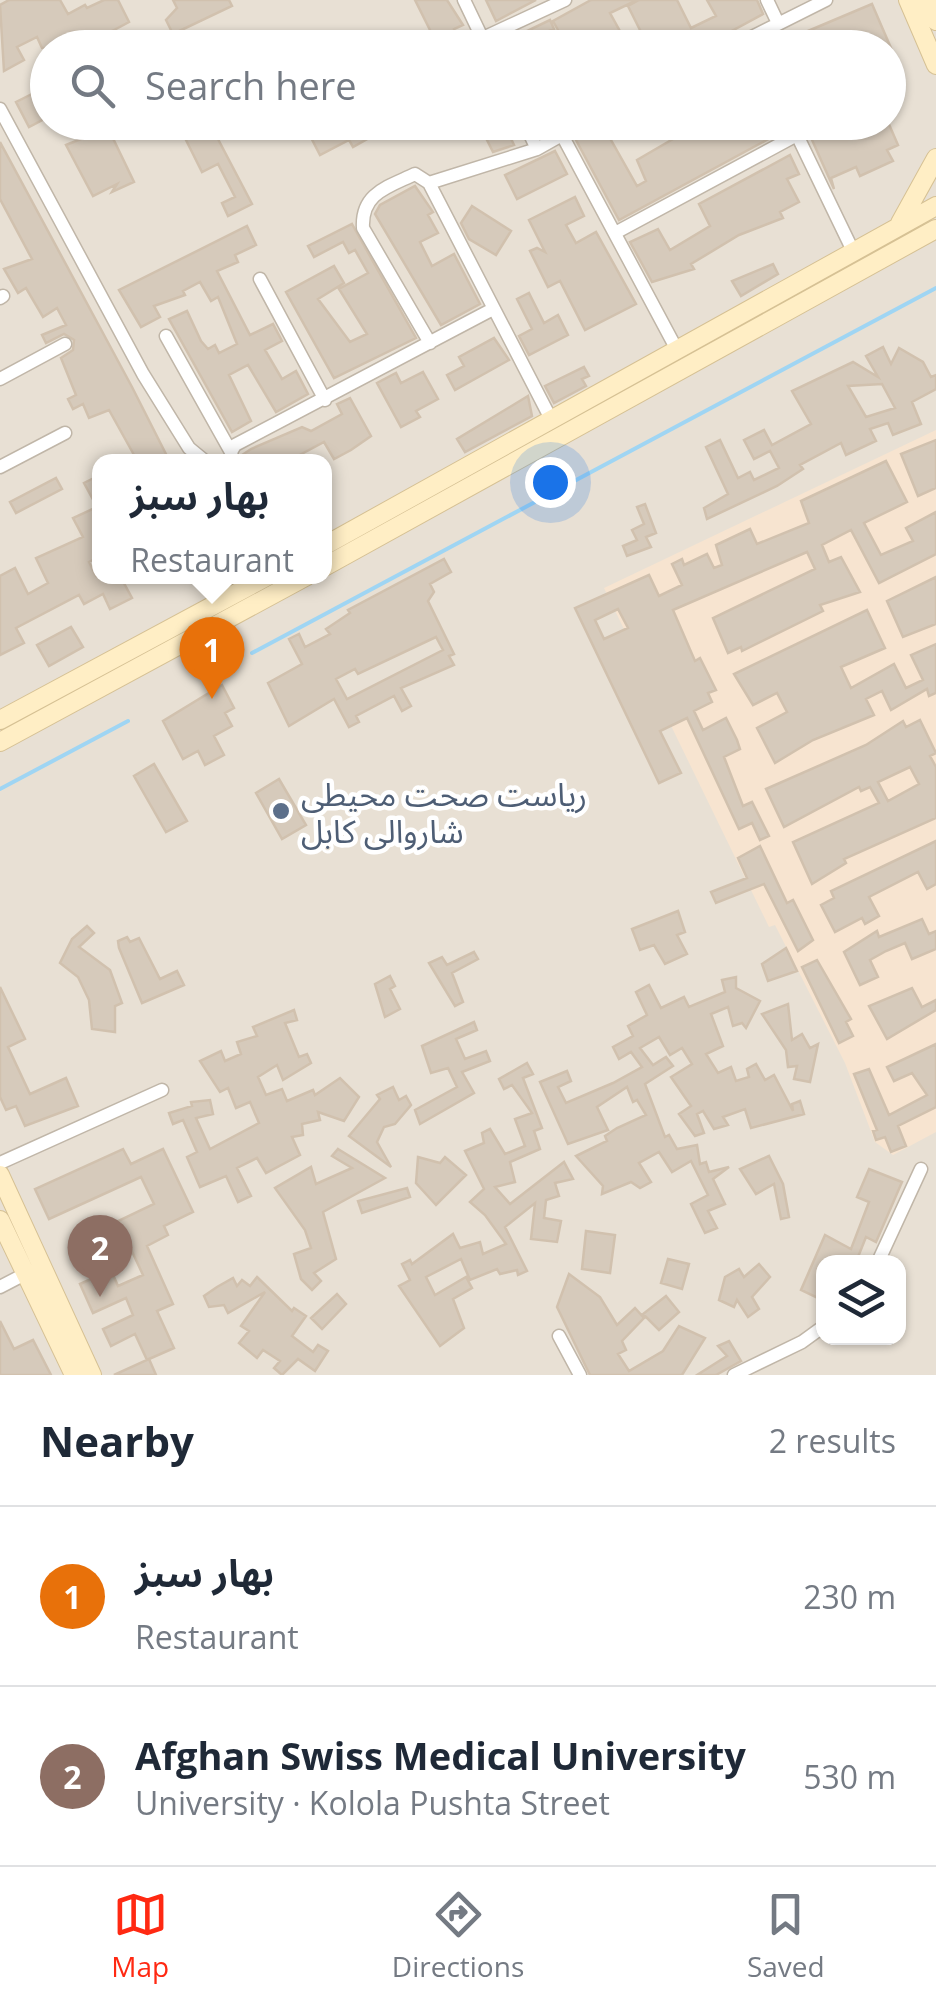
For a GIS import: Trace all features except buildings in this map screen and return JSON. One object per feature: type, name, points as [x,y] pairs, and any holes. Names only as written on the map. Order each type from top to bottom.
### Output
[{"type":"main road","points":[[908,0],[936,65]]},
{"type":"main road","points":[[926,0],[936,21]]},
{"type":"main road","points":[[898,226],[936,158]]},
{"type":"main road","points":[[466,479],[552,421],[676,348],[936,206]]},
{"type":"main road","points":[[332,543],[414,507],[936,230]]},
{"type":"main road","points":[[912,243],[936,244]]},
{"type":"main road","points":[[332,562],[414,507]]},
{"type":"main road","points":[[0,720],[253,584]]},
{"type":"main road","points":[[0,742],[292,584]]},
{"type":"main road","points":[[0,1175],[92,1375]]},
{"type":"main road","points":[[0,1220],[74,1375]]},
{"type":"street","points":[[464,0],[479,30]]},
{"type":"street","points":[[509,30],[564,0]]},
{"type":"street","points":[[767,0],[778,23]]},
{"type":"street","points":[[768,30],[826,0]]},
{"type":"street","points":[[0,109],[143,374],[197,454]]},
{"type":"street","points":[[533,140],[537,148]]},
{"type":"street","points":[[429,183],[551,140]]},
{"type":"street","points":[[565,140],[676,348]]},
{"type":"street","points":[[616,233],[775,140]]},
{"type":"street","points":[[799,140],[853,251]]},
{"type":"street","points":[[430,343],[363,228],[362,214],[370,196],[415,174],[429,183],[552,421]]},
{"type":"street","points":[[260,279],[324,400]]},
{"type":"street","points":[[235,454],[324,400],[493,309]]},
{"type":"street","points":[[166,336],[231,454]]},
{"type":"street","points":[[0,379],[65,344]]},
{"type":"street","points":[[0,467],[65,434]]},
{"type":"street","points":[[0,1164],[162,1090]]},
{"type":"street","points":[[881,1255],[921,1170]]},
{"type":"street","points":[[0,1288],[25,1274]]},
{"type":"street","points":[[734,1375],[816,1332]]},
{"type":"street","points":[[559,1336],[580,1375]]},
{"type":"shaded area","points":[[0,0],[936,0],[936,1375],[0,1375]]},
{"type":"shaded area","points":[[936,430],[936,1132],[893,1155],[875,1142],[845,1063],[775,925],[769,927],[604,588]]},
{"type":"waterway","points":[[252,653],[936,288]]},
{"type":"waterway","points":[[0,789],[128,721]]},
{"type":"place","name":"بهار سبز","points":[[212,699]]},
{"type":"place","name":"ریاست صحت محیطی شاروالی کابل","points":[[281,811]]},
{"type":"place","name":"Afghan Swiss Medical University","points":[[100,1297]]}]
